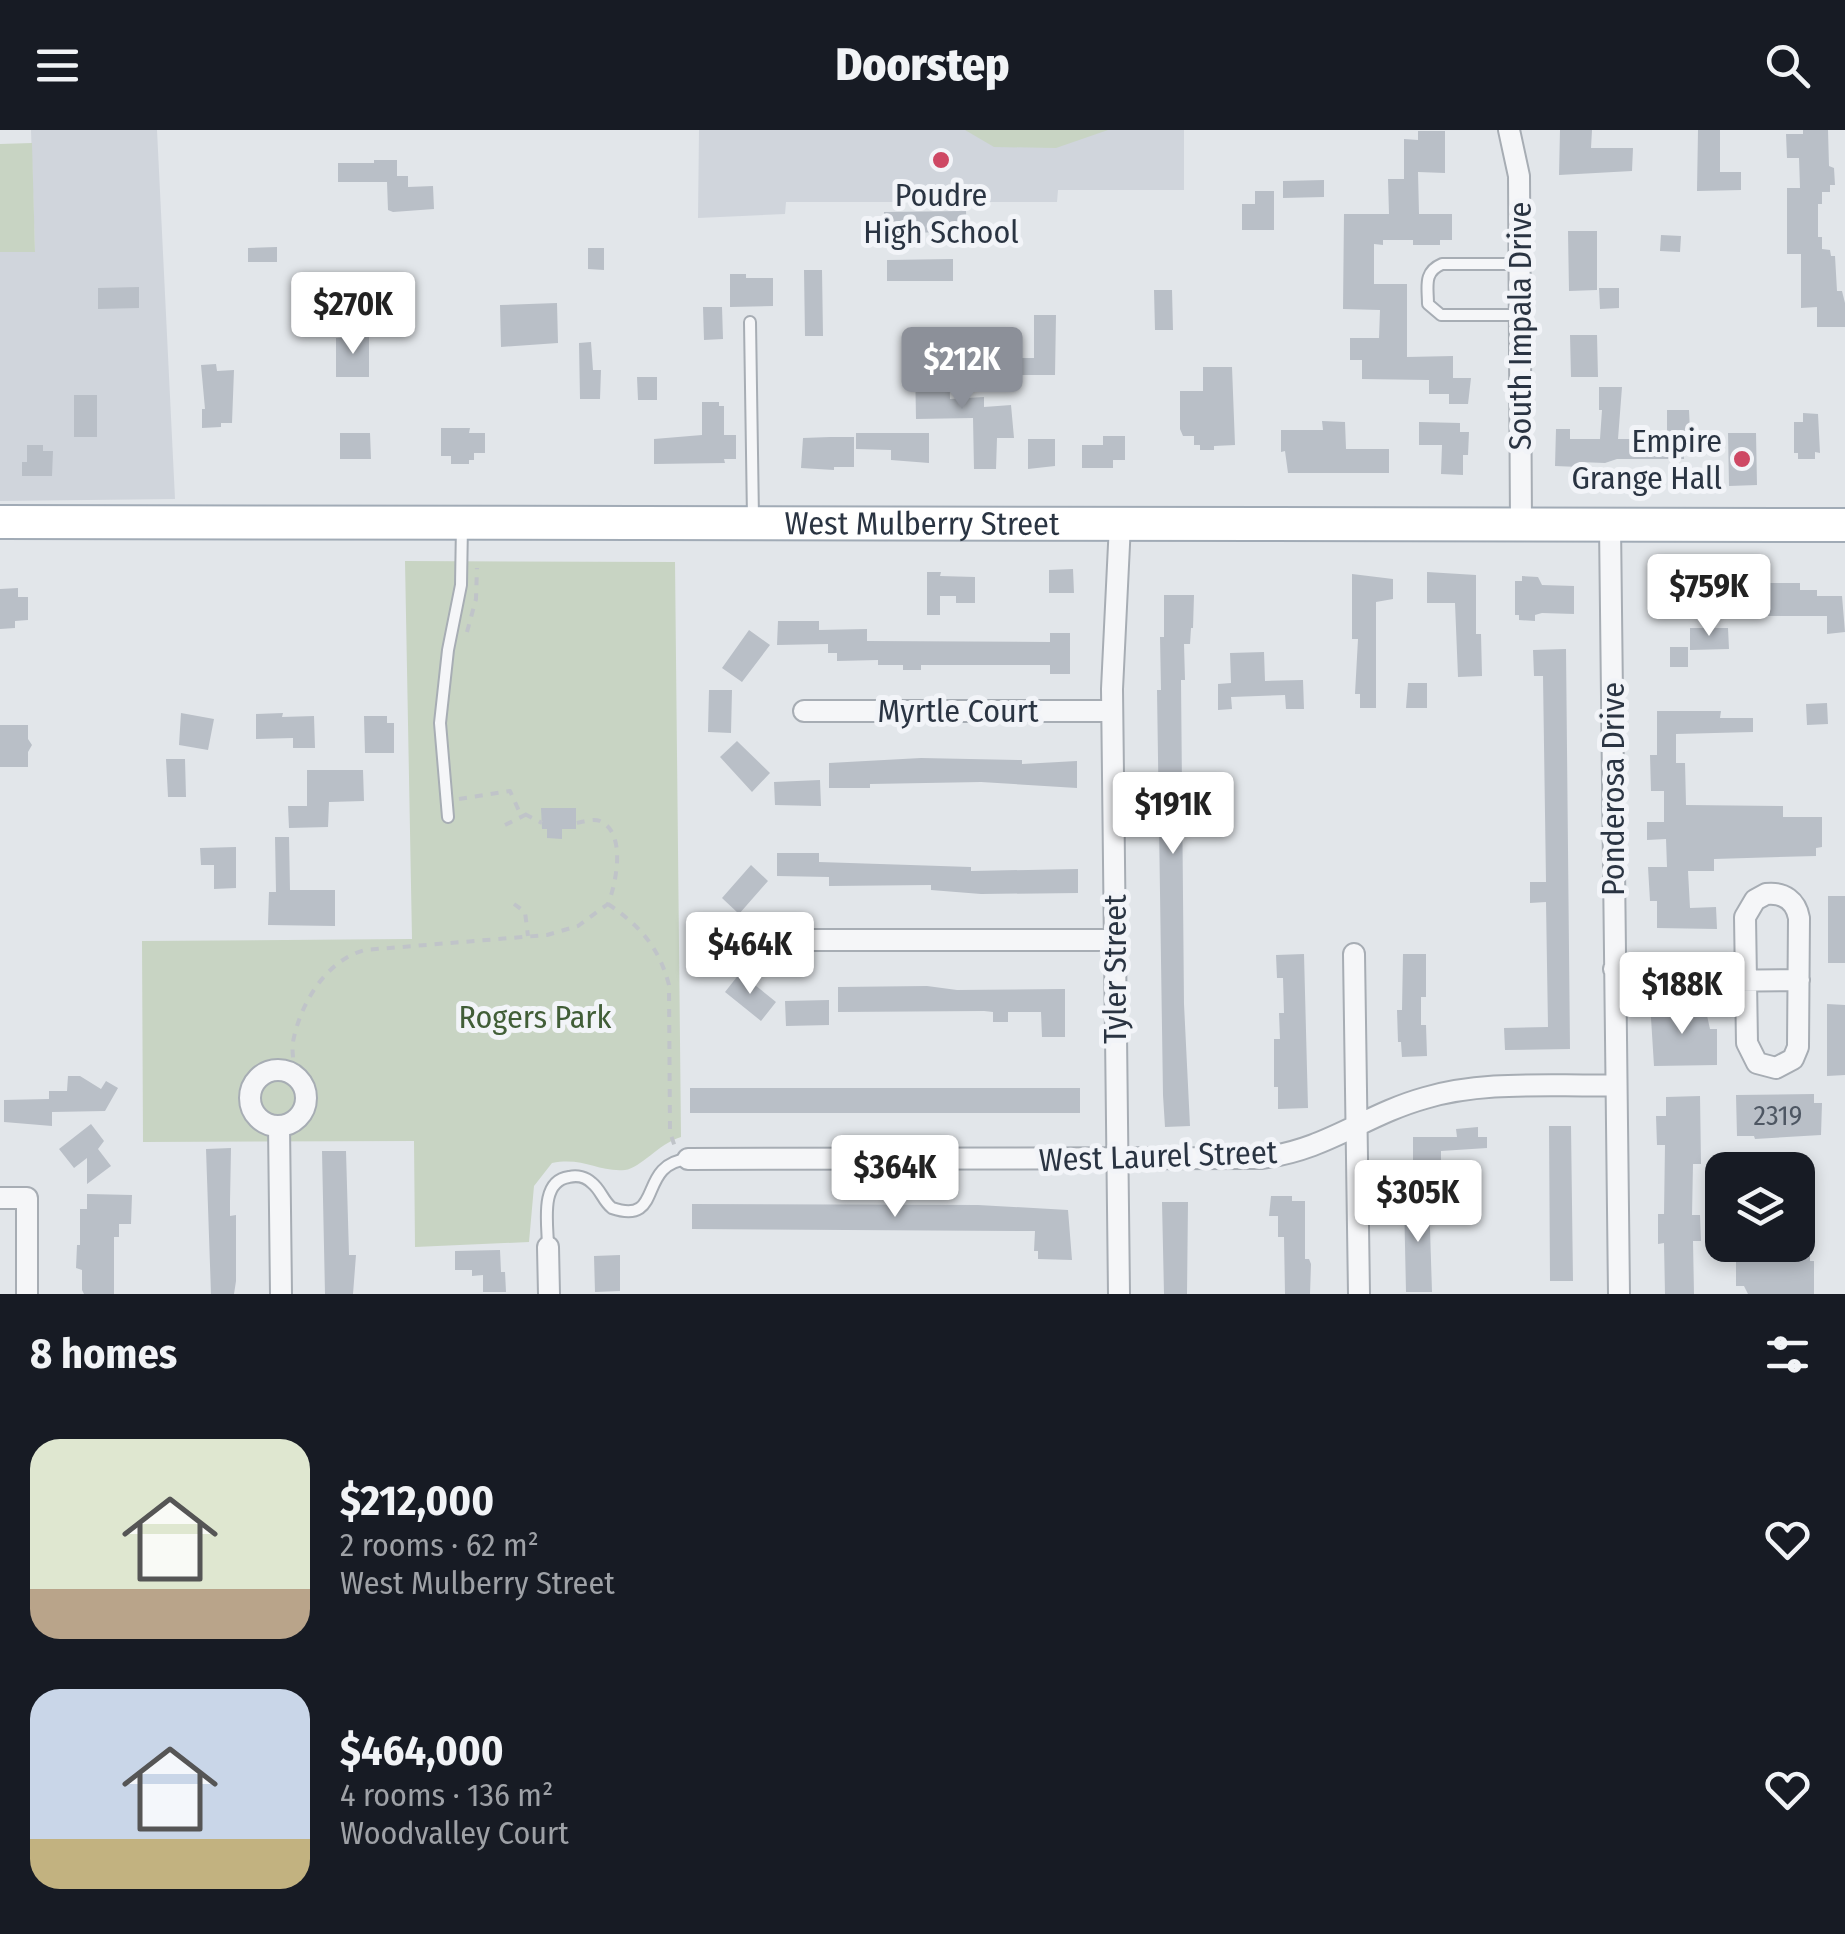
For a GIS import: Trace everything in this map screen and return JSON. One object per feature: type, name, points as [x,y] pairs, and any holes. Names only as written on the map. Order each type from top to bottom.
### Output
[{"type":"main road","name":"West Mulberry Street","points":[[0,522],[1845,525]]},
{"type":"street","name":"South Impala Drive","points":[[1509,130],[1519,176],[1521,524]]},
{"type":"street","name":"Tyler Street","points":[[1119,1294],[1112,711],[1120,524]]},
{"type":"street","name":"Ponderosa Drive","points":[[1610,524],[1618,1294]]},
{"type":"street","name":"Myrtle Court","points":[[804,710],[1112,711]]},
{"type":"street","points":[[1760,896],[1786,896],[1798,912],[1799,980],[1798,1048],[1793,1059],[1776,1068],[1757,1063],[1750,1052],[1747,910],[1760,896]]},
{"type":"street","points":[[804,940],[1115,940]]},
{"type":"street","points":[[1354,954],[1359,1294]]},
{"type":"street","points":[[1614,968],[1653,968],[1709,980],[1799,980]]},
{"type":"street","points":[[267,1072],[290,1073],[304,1088],[305,1105],[296,1120],[279,1126],[256,1116],[250,1100],[254,1083],[267,1072]]},
{"type":"street","name":"West Laurel Street","points":[[681,1153],[1116,1160],[1280,1156],[1317,1146],[1404,1104],[1457,1090],[1616,1086]]},
{"type":"street","points":[[279,1126],[282,1294]]},
{"type":"street","points":[[0,1198],[27,1198],[27,1294]]},
{"type":"street","points":[[548,1247],[549,1294]]},
{"type":"lane","points":[[1521,264],[1442,264],[1427,275],[1428,304],[1441,315],[1521,315]]},
{"type":"lane","points":[[750,322],[753,524]]},
{"type":"lane","points":[[448,817],[441,760],[441,706],[461,586],[462,524]]},
{"type":"lane","points":[[548,1247],[548,1200],[558,1180],[566,1176],[588,1180],[612,1208],[633,1210],[642,1208],[662,1168],[681,1153]]},
{"type":"path","points":[[465,640],[476,598],[476,556]]},
{"type":"path","points":[[458,798],[510,791],[519,811],[542,822]]},
{"type":"path","points":[[504,825],[526,814]]},
{"type":"path","points":[[290,1073],[296,1060],[293,1044],[312,993],[342,959],[364,950],[565,932],[608,904],[617,874],[616,846],[604,823],[576,823]]},
{"type":"path","points":[[514,904],[525,912],[528,936]]},
{"type":"path","points":[[608,904],[646,934],[664,966],[669,985],[670,1132],[681,1153]]},
{"type":"shaded area","points":[[31,130],[157,130],[175,499],[0,501],[0,252],[35,252]]},
{"type":"shaded area","name":"Poudre High School","points":[[699,130],[1184,130],[1184,190],[1058,190],[1057,202],[786,202],[785,214],[698,218]]},
{"type":"green space","points":[[965,130],[1108,130],[1056,148],[994,147]]},
{"type":"green space","points":[[32,143],[35,252],[0,252],[0,144]]},
{"type":"green space","name":"Rogers Park","points":[[405,561],[675,562],[681,1137],[625,1170],[552,1163],[534,1186],[529,1242],[415,1247],[414,1141],[143,1142],[142,941],[412,939]]},
{"type":"building","points":[[1560,130],[1592,130],[1591,148],[1633,148],[1632,171],[1559,175]]},
{"type":"building","points":[[1698,130],[1720,130],[1720,172],[1741,172],[1741,190],[1697,191]]},
{"type":"building","points":[[1803,130],[1828,130],[1829,166],[1834,168],[1835,185],[1830,185],[1830,192],[1822,192],[1822,204],[1818,204],[1818,237],[1822,237],[1822,249],[1835,256],[1837,291],[1842,291],[1845,303],[1845,327],[1817,327],[1817,307],[1801,308],[1801,254],[1787,254],[1787,188],[1800,188],[1799,158],[1787,158],[1786,134],[1803,134]]},
{"type":"building","points":[[1418,131],[1445,131],[1445,173],[1418,172],[1419,214],[1452,214],[1452,240],[1440,240],[1440,245],[1413,245],[1413,240],[1383,240],[1383,245],[1374,244],[1374,284],[1407,284],[1407,357],[1453,356],[1453,378],[1471,378],[1468,404],[1449,404],[1449,394],[1429,394],[1429,380],[1362,379],[1362,360],[1350,360],[1350,338],[1379,338],[1380,310],[1343,309],[1344,214],[1389,214],[1388,179],[1404,179],[1404,139],[1418,140]]},
{"type":"building","points":[[397,160],[397,176],[408,176],[408,187],[433,186],[434,209],[393,212],[388,210],[387,182],[338,182],[338,163]]},
{"type":"building","points":[[1324,180],[1324,197],[1283,198],[1283,181]]},
{"type":"building","points":[[1255,191],[1274,191],[1274,230],[1242,230],[1242,204],[1255,204]]},
{"type":"building","points":[[966,211],[967,232],[884,233],[884,212]]},
{"type":"building","points":[[1568,231],[1597,231],[1597,290],[1569,291]]},
{"type":"building","points":[[1661,235],[1681,236],[1680,252],[1660,251]]},
{"type":"building","points":[[277,247],[277,262],[248,262],[248,248]]},
{"type":"building","points":[[588,248],[604,248],[604,270],[588,269]]},
{"type":"building","points":[[953,259],[953,281],[887,281],[887,260]]},
{"type":"building","points":[[804,270],[822,270],[823,336],[805,336]]},
{"type":"building","points":[[730,274],[773,278],[773,306],[730,307]]},
{"type":"building","points":[[139,287],[139,308],[98,309],[98,288]]},
{"type":"building","points":[[1599,288],[1619,288],[1619,308],[1600,309]]},
{"type":"building","points":[[1154,290],[1172,290],[1173,330],[1155,330]]},
{"type":"building","points":[[557,303],[558,343],[501,347],[500,305]]},
{"type":"building","points":[[703,307],[722,307],[723,339],[704,340]]},
{"type":"building","points":[[1034,315],[1056,315],[1055,375],[1021,375],[1021,358],[1034,358]]},
{"type":"building","points":[[1570,335],[1597,335],[1598,377],[1571,377]]},
{"type":"building","points":[[369,337],[369,377],[336,377],[336,338]]},
{"type":"building","points":[[591,342],[593,370],[601,370],[600,399],[580,399],[579,343]]},
{"type":"building","points":[[949,362],[950,399],[984,397],[984,407],[1011,405],[1014,438],[997,438],[996,469],[974,469],[973,418],[916,419],[915,363]]},
{"type":"building","points":[[216,364],[217,371],[234,370],[232,423],[202,428],[205,409],[201,365]]},
{"type":"building","points":[[1203,367],[1232,367],[1235,445],[1200,450],[1200,445],[1194,445],[1194,436],[1183,436],[1180,429],[1180,391],[1203,391]]},
{"type":"building","points":[[637,377],[657,377],[657,400],[638,400]]},
{"type":"building","points":[[1599,387],[1622,387],[1618,439],[1667,439],[1667,410],[1689,410],[1690,431],[1683,431],[1684,459],[1617,459],[1605,463],[1579,462],[1579,467],[1555,466],[1556,429],[1570,429],[1570,439],[1600,439]]},
{"type":"building","points":[[74,395],[97,395],[97,437],[74,437]]},
{"type":"building","points":[[702,402],[719,402],[719,406],[724,406],[724,435],[736,435],[736,459],[724,459],[725,463],[654,464],[654,439],[702,435]]},
{"type":"building","points":[[1803,413],[1818,414],[1820,453],[1815,452],[1815,459],[1798,459],[1798,453],[1794,453],[1794,422],[1803,422]]},
{"type":"building","points":[[1322,421],[1345,422],[1346,449],[1389,449],[1389,473],[1288,473],[1285,451],[1281,452],[1281,430],[1323,430]]},
{"type":"building","points":[[1419,422],[1460,423],[1460,432],[1469,432],[1463,475],[1441,474],[1442,445],[1419,445]]},
{"type":"building","points":[[441,428],[470,428],[469,433],[485,433],[485,453],[474,453],[469,464],[451,464],[451,456],[441,456]]},
{"type":"building","points":[[340,433],[370,433],[371,459],[340,459]]},
{"type":"building","points":[[856,433],[929,433],[929,463],[891,460],[891,450],[856,449]]},
{"type":"building","name":"Empire Grange Hall","points":[[1728,433],[1756,433],[1757,485],[1729,486]]},
{"type":"building","points":[[1103,436],[1125,436],[1125,460],[1113,460],[1113,468],[1082,468],[1082,445],[1103,445]]},
{"type":"building","points":[[854,437],[854,467],[801,468],[803,438]]},
{"type":"building","points":[[1028,439],[1055,439],[1055,466],[1028,469]]},
{"type":"building","points":[[27,445],[43,445],[43,451],[53,451],[52,476],[22,476]]},
{"type":"building","points":[[1073,569],[1074,593],[1049,593],[1049,570]]},
{"type":"building","points":[[927,572],[975,577],[975,603],[956,603],[956,596],[940,596],[940,615],[927,615]]},
{"type":"building","points":[[1427,572],[1476,575],[1476,634],[1481,634],[1482,676],[1458,677],[1455,603],[1427,603]]},
{"type":"building","points":[[1352,574],[1393,579],[1393,599],[1376,602],[1376,708],[1360,708],[1360,694],[1355,694],[1358,639],[1352,639]]},
{"type":"building","points":[[1522,576],[1538,577],[1542,585],[1574,586],[1574,614],[1542,613],[1535,615],[1535,621],[1519,620],[1519,615],[1515,615],[1515,581],[1522,581]]},
{"type":"building","points":[[1764,583],[1800,583],[1800,590],[1817,590],[1817,596],[1842,596],[1845,632],[1827,634],[1827,616],[1764,616]]},
{"type":"building","points":[[18,588],[18,597],[28,597],[28,620],[15,621],[15,628],[0,629],[0,589]]},
{"type":"building","points":[[1164,595],[1194,595],[1193,628],[1190,644],[1184,644],[1185,680],[1181,680],[1184,1004],[1190,1126],[1165,1127],[1157,690],[1161,690]]},
{"type":"building","points":[[778,621],[819,621],[819,630],[867,629],[867,641],[1050,642],[1050,633],[1070,633],[1070,674],[1050,674],[1050,665],[921,665],[921,670],[903,670],[903,665],[878,665],[878,660],[837,661],[837,653],[828,653],[828,644],[777,645]]},
{"type":"building","points":[[1690,628],[1728,628],[1729,649],[1690,650]]},
{"type":"building","points":[[749,630],[770,645],[742,682],[722,668]]},
{"type":"building","points":[[1670,647],[1688,647],[1688,667],[1670,667]]},
{"type":"building","points":[[1566,649],[1570,1049],[1505,1050],[1504,1028],[1548,1027],[1546,902],[1530,903],[1530,882],[1546,882],[1543,676],[1534,676],[1533,650]]},
{"type":"building","points":[[1264,652],[1265,681],[1303,680],[1304,709],[1286,709],[1285,695],[1231,697],[1232,709],[1218,710],[1218,684],[1231,683],[1230,653]]},
{"type":"building","points":[[1408,683],[1427,683],[1427,708],[1406,708]]},
{"type":"building","points":[[709,690],[732,690],[731,733],[708,732]]},
{"type":"building","points":[[1827,703],[1828,724],[1807,725],[1806,704]]},
{"type":"building","points":[[1657,711],[1721,711],[1720,718],[1753,718],[1753,732],[1676,734],[1676,763],[1685,763],[1686,805],[1783,806],[1783,817],[1822,817],[1822,847],[1816,848],[1816,856],[1714,859],[1714,871],[1688,871],[1690,908],[1716,907],[1717,929],[1657,928],[1657,901],[1650,901],[1648,867],[1667,867],[1666,839],[1647,840],[1647,822],[1664,822],[1664,791],[1651,791],[1650,755],[1657,755]]},
{"type":"building","points":[[181,713],[214,719],[208,750],[179,745]]},
{"type":"building","points":[[283,713],[282,717],[314,716],[315,748],[293,748],[293,738],[256,739],[256,714]]},
{"type":"building","points":[[364,716],[387,716],[387,723],[394,723],[394,753],[365,753]]},
{"type":"building","points":[[0,725],[28,725],[32,745],[28,767],[0,767]]},
{"type":"building","points":[[737,741],[770,773],[752,792],[720,757]]},
{"type":"building","points":[[921,758],[1022,760],[1022,764],[1077,761],[1077,788],[981,782],[829,788],[829,763]]},
{"type":"building","points":[[166,759],[185,759],[186,797],[168,797]]},
{"type":"building","points":[[307,770],[363,770],[364,801],[329,802],[328,827],[289,828],[288,806],[307,806]]},
{"type":"building","points":[[820,780],[821,806],[775,805],[774,782]]},
{"type":"building","points":[[541,808],[576,808],[576,829],[562,829],[562,839],[547,838],[547,829],[542,829]]},
{"type":"building","points":[[275,837],[289,837],[290,890],[335,890],[335,926],[268,925],[269,892],[276,892]]},
{"type":"building","points":[[236,847],[236,888],[214,889],[214,865],[201,865],[200,848]]},
{"type":"building","points":[[777,853],[819,853],[819,862],[971,867],[971,871],[1078,869],[1078,893],[981,894],[931,890],[931,885],[829,886],[829,877],[777,876]]},
{"type":"building","points":[[751,865],[768,881],[739,914],[722,898]]},
{"type":"building","points":[[1828,896],[1845,896],[1845,963],[1828,963]]},
{"type":"building","points":[[731,922],[708,947],[735,969],[705,970],[705,951],[698,958],[697,923]]},
{"type":"building","points":[[1304,954],[1308,1108],[1278,1109],[1274,1039],[1280,1039],[1279,1013],[1284,1013],[1283,978],[1277,978],[1276,955]]},
{"type":"building","points":[[1403,954],[1426,954],[1426,997],[1421,997],[1421,1025],[1426,1025],[1427,1056],[1402,1057],[1398,1042]]},
{"type":"building","points":[[740,973],[776,1002],[761,1021],[725,992]]},
{"type":"building","points":[[927,986],[957,990],[1065,989],[1065,1037],[1042,1037],[1041,1012],[1008,1012],[1008,1022],[993,1022],[993,1012],[984,1011],[838,1012],[838,987]]},
{"type":"building","points":[[829,1000],[829,1025],[786,1026],[785,1001]]},
{"type":"building","points":[[1650,1002],[1676,1002],[1676,1011],[1706,1011],[1710,1029],[1717,1029],[1717,1065],[1654,1066]]},
{"type":"building","points":[[1827,1004],[1845,1005],[1845,1075],[1827,1076]]},
{"type":"building","points":[[68,1076],[80,1076],[101,1089],[106,1081],[118,1088],[105,1111],[52,1112],[52,1126],[4,1122],[4,1100],[49,1099],[49,1091],[67,1091]]},
{"type":"building","points":[[690,1088],[1080,1088],[1080,1113],[690,1113]]},
{"type":"building","points":[[1814,1094],[1814,1103],[1822,1103],[1821,1135],[1755,1139],[1737,1136],[1736,1095]]},
{"type":"building","points":[[1700,1096],[1701,1164],[1693,1164],[1692,1215],[1700,1215],[1701,1241],[1693,1241],[1694,1294],[1665,1294],[1664,1243],[1658,1244],[1658,1214],[1664,1214],[1665,1145],[1657,1145],[1656,1116],[1666,1116],[1666,1097]]},
{"type":"building","points":[[91,1124],[104,1141],[98,1149],[111,1166],[87,1184],[87,1158],[74,1168],[59,1149]]},
{"type":"building","points":[[1549,1126],[1571,1126],[1573,1281],[1550,1281]]},
{"type":"building","points":[[1478,1127],[1478,1137],[1487,1137],[1487,1148],[1441,1151],[1441,1185],[1417,1185],[1413,1137],[1457,1137],[1456,1129]]},
{"type":"building","points":[[231,1148],[230,1216],[236,1215],[236,1281],[234,1294],[211,1294],[206,1149]]},
{"type":"building","points":[[322,1151],[346,1151],[349,1255],[356,1255],[353,1294],[325,1294]]},
{"type":"building","points":[[87,1194],[132,1195],[131,1224],[119,1224],[119,1237],[114,1237],[114,1294],[84,1294],[82,1270],[76,1268],[80,1209],[87,1209]]},
{"type":"building","points":[[1271,1196],[1292,1196],[1292,1201],[1305,1201],[1305,1259],[1311,1264],[1310,1294],[1285,1294],[1284,1237],[1278,1237],[1278,1216],[1269,1216]]},
{"type":"building","points":[[1404,1198],[1429,1198],[1432,1292],[1406,1292]]},
{"type":"building","points":[[1162,1202],[1188,1202],[1187,1294],[1164,1294]]},
{"type":"building","points":[[692,1204],[978,1205],[1068,1210],[1072,1260],[1038,1259],[1038,1251],[1034,1251],[1035,1231],[692,1229]]},
{"type":"building","points":[[500,1250],[506,1292],[483,1292],[483,1275],[455,1270],[455,1251]]},
{"type":"building","points":[[620,1255],[620,1291],[595,1292],[594,1256]]},
{"type":"building","points":[[1736,1262],[1814,1262],[1814,1294],[1748,1294],[1744,1286],[1736,1286]]},
{"type":"place","name":"Poudre High School","points":[[941,160]]},
{"type":"place","name":"Empire Grange Hall","points":[[1742,459]]}]
